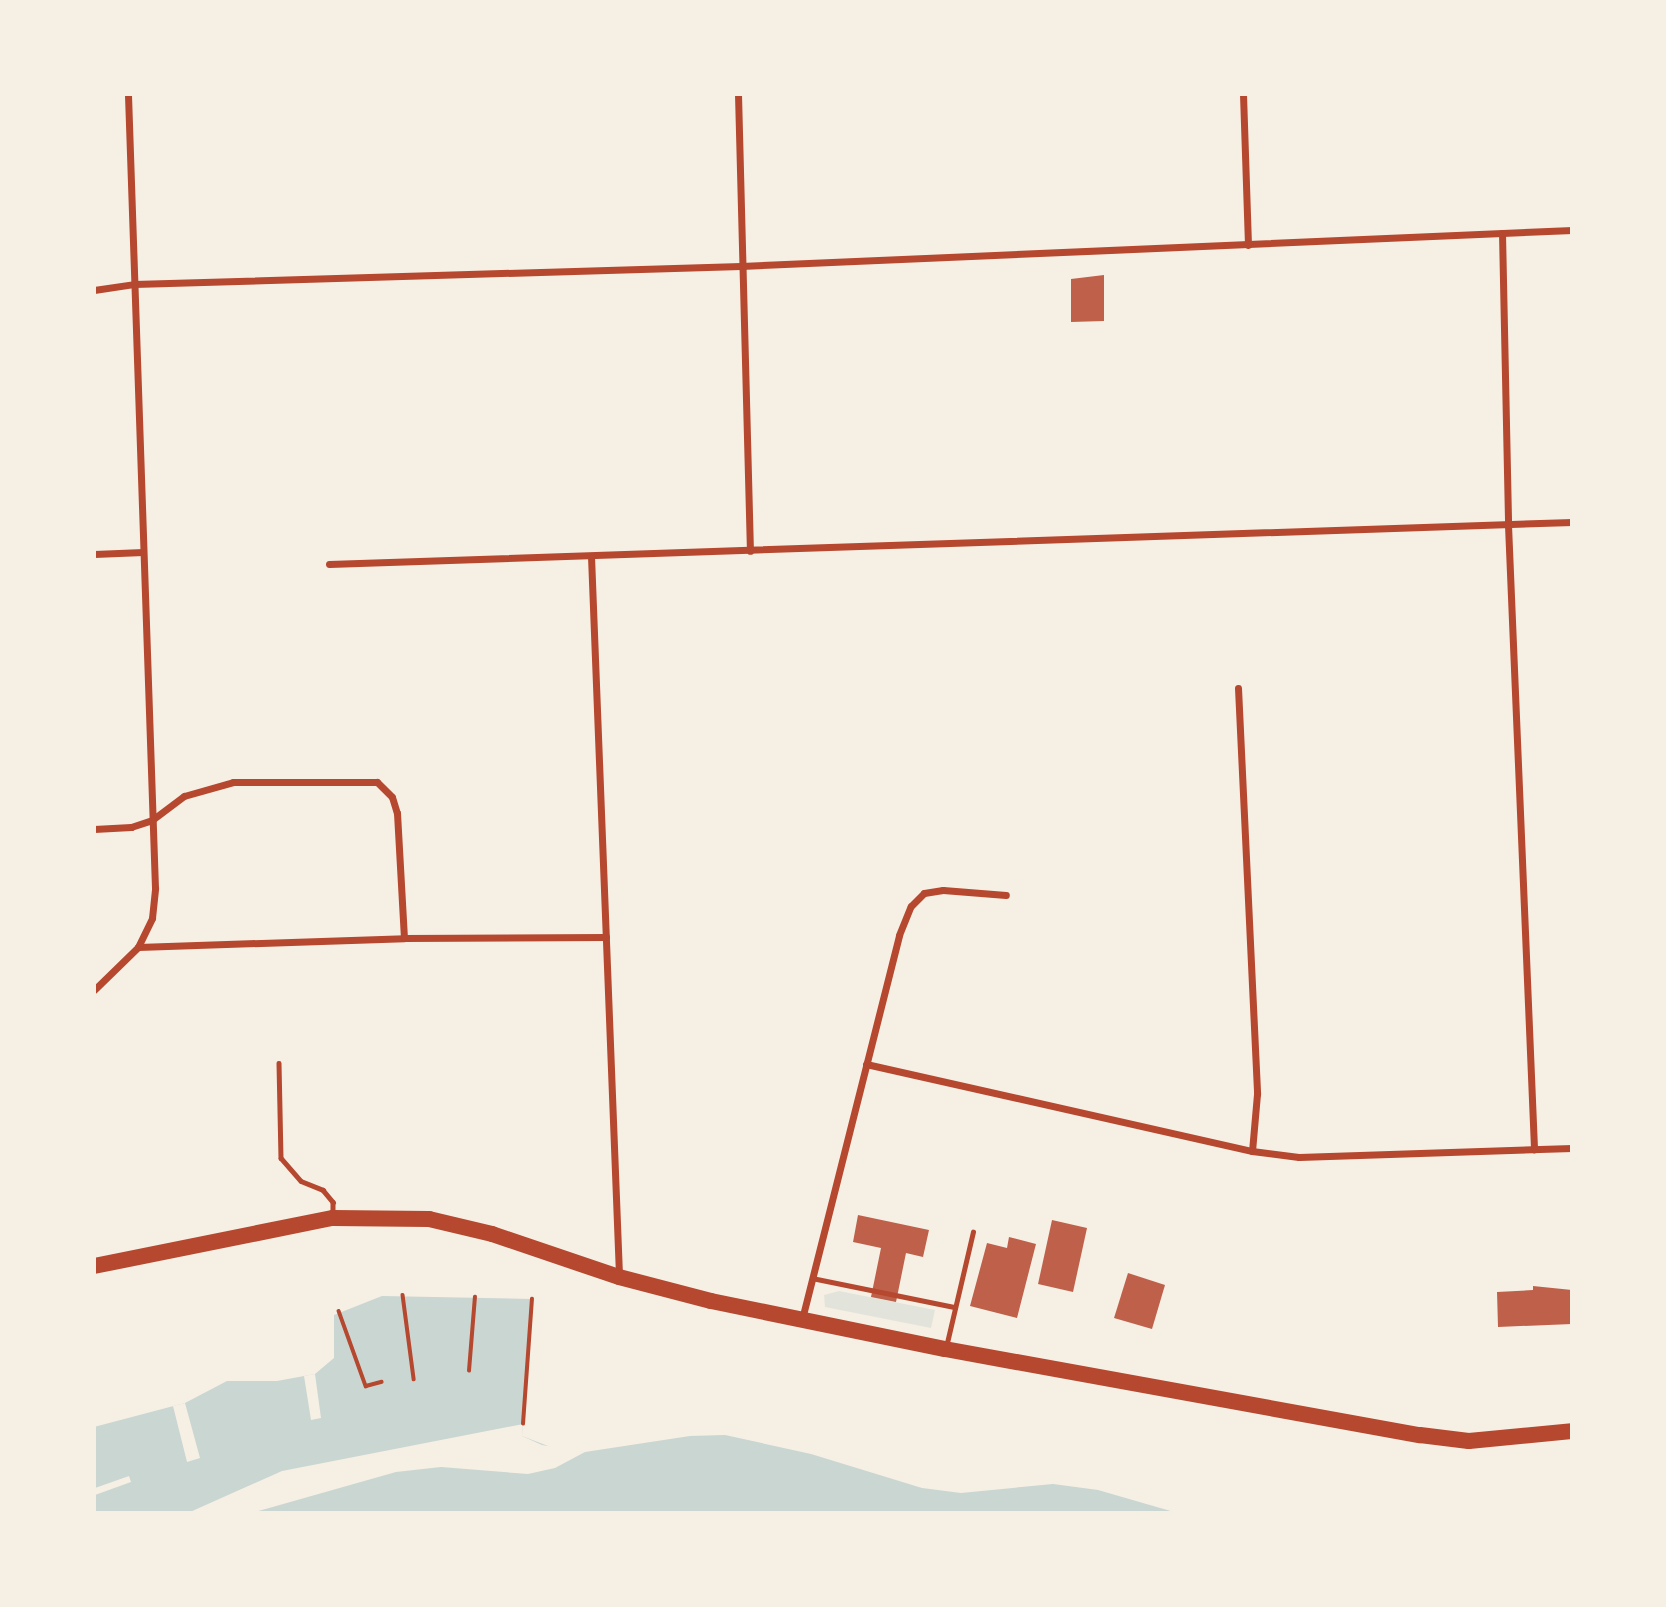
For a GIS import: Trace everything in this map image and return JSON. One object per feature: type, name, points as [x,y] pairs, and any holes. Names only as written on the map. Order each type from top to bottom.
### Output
[{"type":"main road","points":[[94,1266],[333,1218],[429,1219],[492,1234],[619,1277],[802,1320],[945,1349],[1420,1435],[1469,1441],[1572,1431]]},
{"type":"street","points":[[94,990],[138,947],[152,918],[152,820],[128,94]]},
{"type":"street","points":[[738,94],[750,551]]},
{"type":"street","points":[[1243,94],[1248,245]]},
{"type":"street","points":[[94,290],[134,284],[741,266],[1572,230]]},
{"type":"street","points":[[1502,233],[1508,525],[1534,1149]]},
{"type":"street","points":[[329,564],[1572,522]]},
{"type":"street","points":[[94,554],[143,552]]},
{"type":"street","points":[[591,556],[619,1277]]},
{"type":"street","points":[[1238,688],[1258,1094],[1252,1151]]},
{"type":"street","points":[[94,829],[131,827],[152,820],[184,796],[233,782],[377,782],[392,797],[397,813],[404,938]]},
{"type":"street","points":[[802,1320],[866,1063],[911,906],[924,893],[943,890],[1006,895]]},
{"type":"street","points":[[138,947],[404,938],[606,937]]},
{"type":"street","points":[[866,1063],[1252,1151],[1331,1158],[1572,1148]]},
{"type":"lane","points":[[279,1063],[281,1158],[301,1181],[323,1190],[334,1202],[333,1218]]},
{"type":"lane","points":[[945,1349],[973,1232]]},
{"type":"lane","points":[[811,1278],[955,1307]]},
{"type":"path","points":[[403,1296],[414,1379]]},
{"type":"path","points":[[469,1371],[475,1297]]},
{"type":"path","points":[[523,1424],[532,1299]]},
{"type":"path","points":[[339,1311],[366,1386],[381,1382]]},
{"type":"shaded area","points":[[839,1291],[935,1310],[931,1328],[825,1307],[824,1295]]},
{"type":"shaded area","points":[[382,1296],[532,1299],[522,1436],[561,1451],[585,1452],[690,1436],[725,1435],[811,1454],[922,1488],[961,1493],[1053,1484],[1098,1490],[1174,1512],[95,1512],[94,1427],[185,1403],[227,1381],[277,1381],[315,1374],[334,1358],[334,1315]]},
{"type":"pier","points":[[315,1374],[321,1418],[311,1420],[304,1376]]},
{"type":"pier","points":[[185,1403],[200,1458],[187,1462],[173,1406]]},
{"type":"pier","points":[[523,1424],[522,1436],[542,1445],[585,1452],[555,1468],[528,1474],[441,1467],[396,1472],[255,1512],[190,1512],[282,1471]]},
{"type":"pier","points":[[129,1476],[131,1482],[95,1495],[95,1488]]},
{"type":"building","points":[[1104,275],[1104,321],[1071,322],[1071,279]]},
{"type":"building","points":[[858,1215],[929,1230],[923,1257],[906,1253],[896,1302],[871,1297],[881,1248],[853,1242]]},
{"type":"building","points":[[1052,1220],[1087,1228],[1073,1292],[1038,1284]]},
{"type":"building","points":[[1009,1237],[1036,1244],[1017,1318],[970,1306],[987,1243],[1007,1248]]},
{"type":"building","points":[[1128,1273],[1165,1285],[1152,1329],[1114,1318]]},
{"type":"building","points":[[1533,1286],[1572,1290],[1572,1324],[1498,1327],[1497,1292],[1533,1290]]}]
